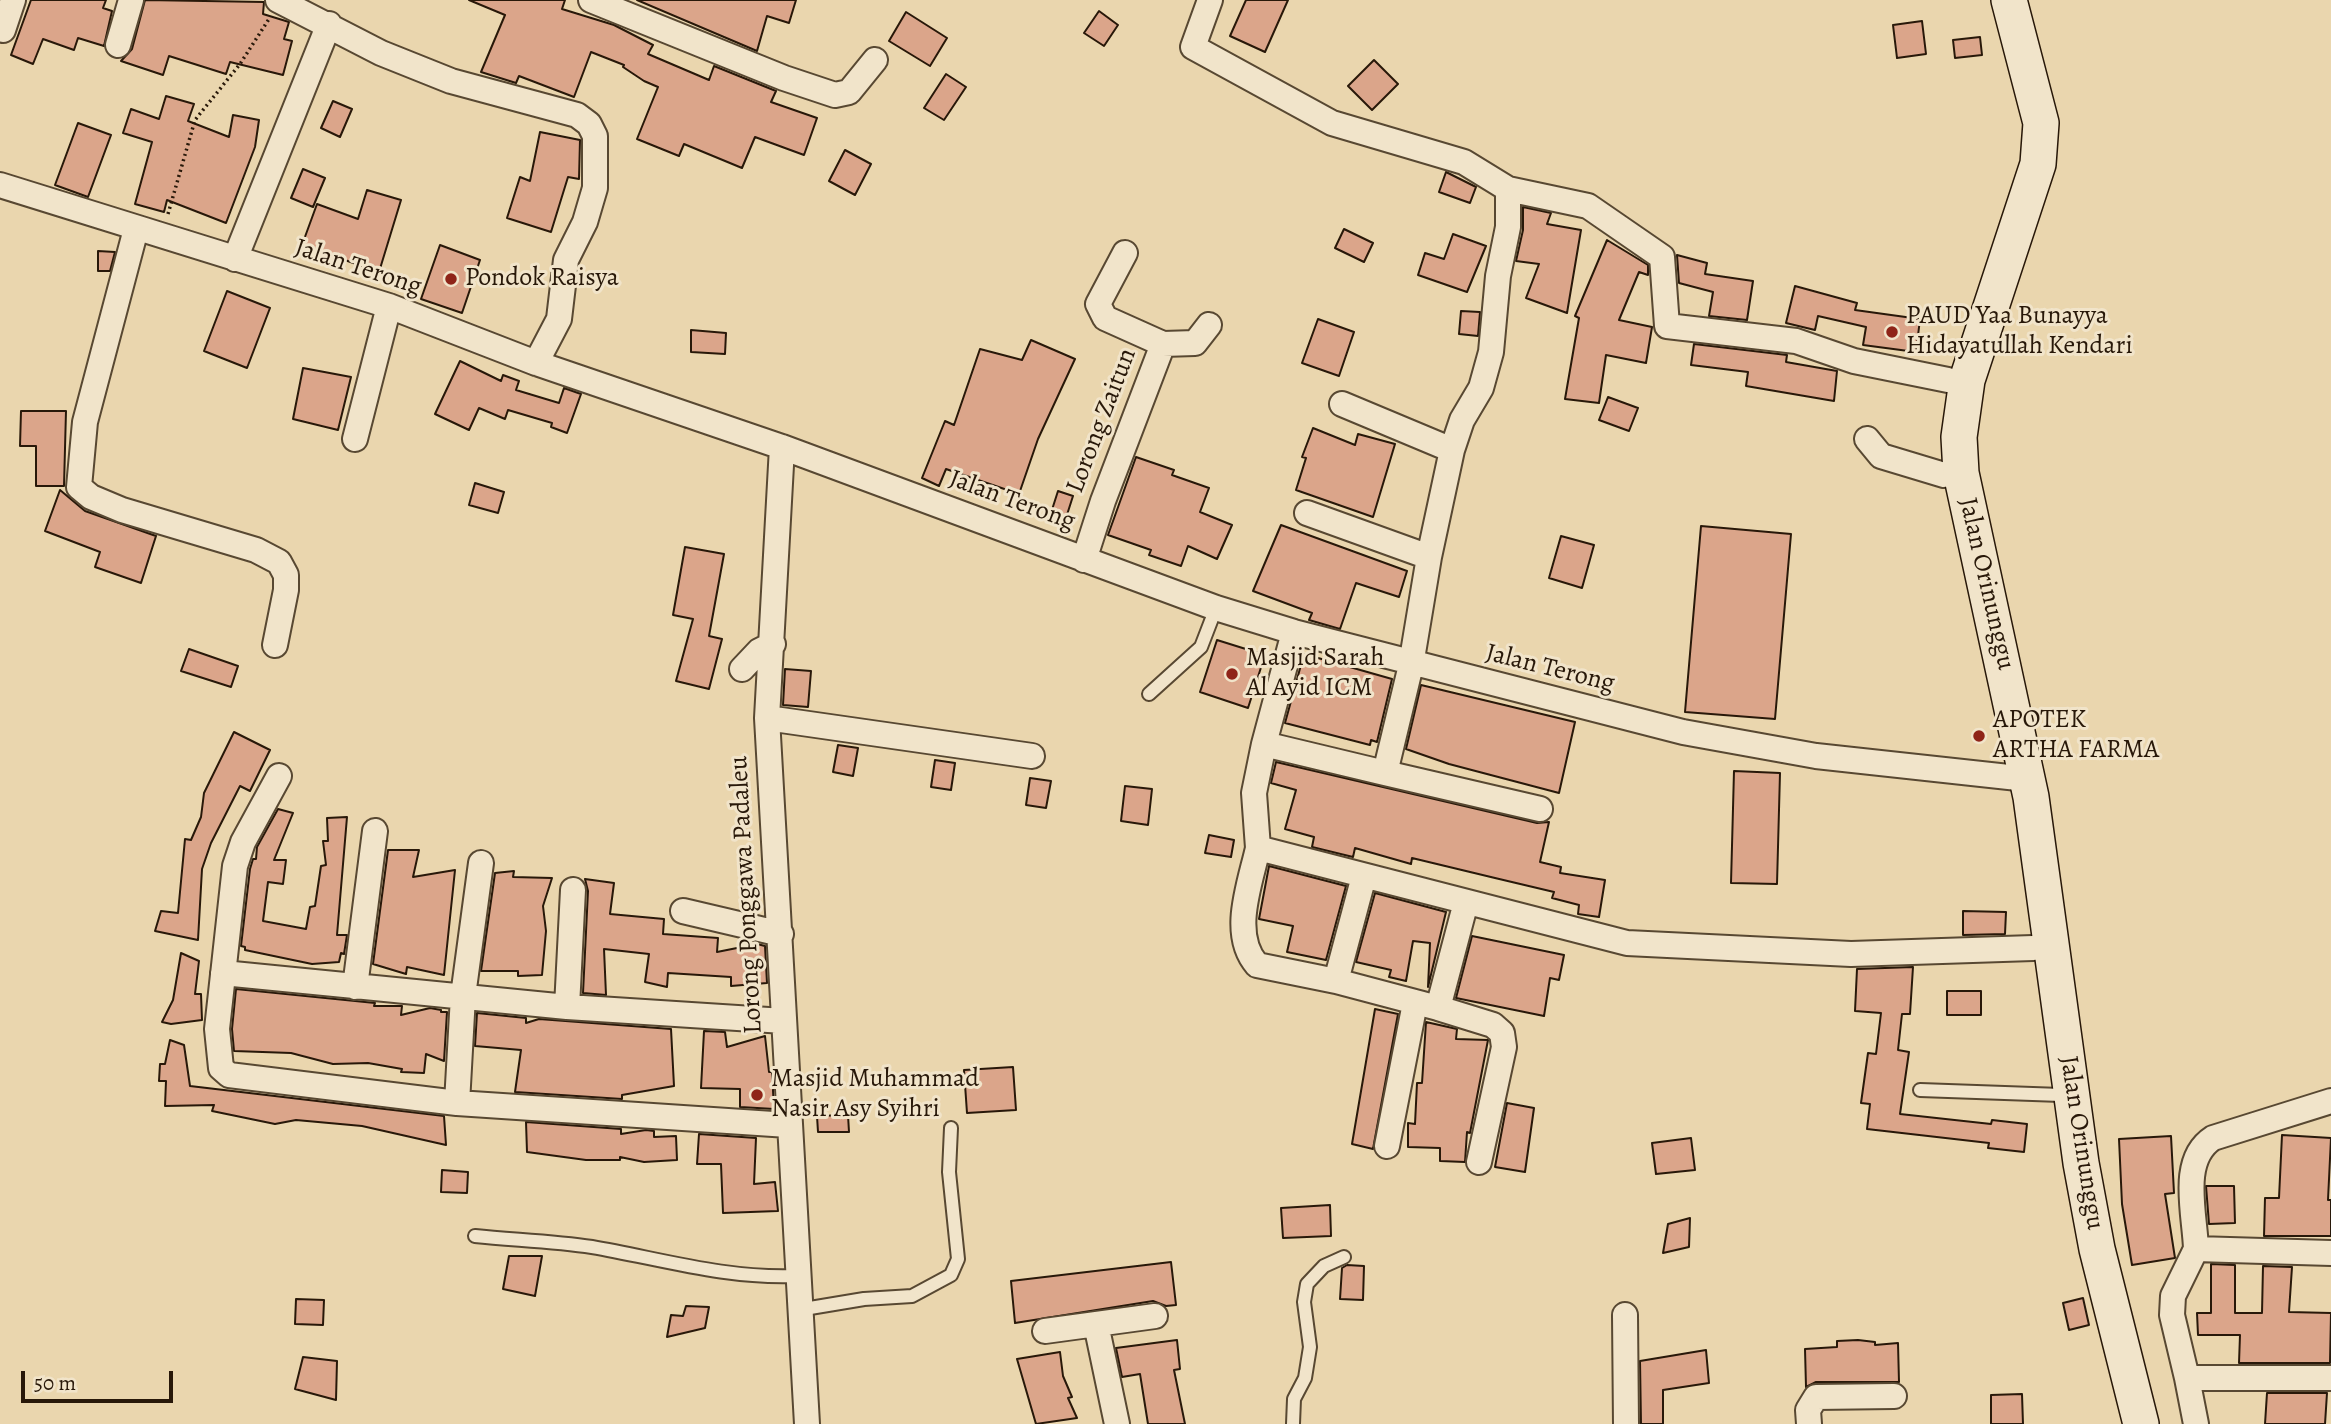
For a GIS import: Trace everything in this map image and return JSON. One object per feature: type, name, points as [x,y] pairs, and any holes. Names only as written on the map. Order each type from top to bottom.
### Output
[{"type":"street","points":[[3,30],[13,0]]},
{"type":"street","points":[[118,45],[131,0]]},
{"type":"street","points":[[278,0],[381,53],[439,76],[577,115],[589,124],[595,135],[595,188],[585,222],[566,260],[559,319],[536,363]]},
{"type":"street","points":[[591,0],[784,78],[835,95],[849,92],[875,60]]},
{"type":"street","points":[[1210,0],[1193,47],[1332,123],[1464,162],[1507,189],[1588,206],[1662,257],[1667,326],[1796,341],[1854,361],[1948,380]]},
{"type":"street","name":"Jalan Orinunggu","points":[[1993,0],[2018,98],[2022,142],[2018,180],[1948,380],[1942,417],[1944,475],[2019,778],[2033,948],[2061,1095],[2141,1424]]},
{"type":"street","name":"Jalan Orinunggu","points":[[2009,0],[2041,123],[2038,164],[1967,380],[1959,438],[1961,473],[2019,778],[2075,1149],[2084,1242],[2122,1424]]},
{"type":"street","points":[[235,258],[329,24]]},
{"type":"street","name":"Jalan Terong","points":[[0,185],[389,306],[536,363],[782,447],[1084,560],[1294,632],[1683,732],[1815,756],[2019,778]]},
{"type":"street","points":[[1385,773],[1411,664],[1429,557],[1452,450],[1462,421],[1481,388],[1491,352],[1498,276],[1507,227],[1507,189]]},
{"type":"street","points":[[136,229],[85,422],[79,487],[91,497],[122,510],[256,550],[279,562],[286,575],[286,590],[275,645]]},
{"type":"street","points":[[1125,253],[1098,303],[1109,321],[1163,344],[1195,343],[1209,325]]},
{"type":"street","points":[[355,439],[389,306]]},
{"type":"street","name":"Lorong Zaitun","points":[[1084,560],[1123,446],[1163,344]]},
{"type":"street","points":[[1342,404],[1452,450]]},
{"type":"street","points":[[1867,439],[1881,456],[1944,475]]},
{"type":"street","name":"Lorong Ponggawa Padaleu","points":[[782,447],[766,718],[781,934],[788,1125],[807,1424]]},
{"type":"street","points":[[1307,513],[1429,557]]},
{"type":"street","points":[[1294,632],[1264,744],[1254,793],[1258,848],[1243,926],[1248,955],[1257,965],[1272,970],[1336,981],[1493,1025],[1502,1033],[1504,1047],[1479,1162]]},
{"type":"street","points":[[742,668],[759,651],[772,644]]},
{"type":"street","points":[[766,718],[1032,755]]},
{"type":"street","points":[[1264,744],[1540,809]]},
{"type":"street","points":[[279,776],[243,842],[235,866],[223,973],[218,1053],[221,1068],[229,1075],[457,1103],[788,1125]]},
{"type":"street","points":[[355,987],[375,831]]},
{"type":"street","points":[[1258,848],[1607,939],[1653,946],[1851,954],[2033,948]]},
{"type":"street","points":[[457,1103],[463,996],[481,863]]},
{"type":"street","points":[[1336,981],[1364,876]]},
{"type":"street","points":[[567,1007],[573,890]]},
{"type":"street","points":[[1387,1146],[1426,1006],[1466,902]]},
{"type":"street","points":[[683,911],[781,934]]},
{"type":"street","points":[[223,973],[567,1007],[783,1021]]},
{"type":"street","points":[[2196,1424],[2172,1315],[2173,1296],[2196,1249],[2192,1165],[2201,1146],[2213,1138],[2331,1101]]},
{"type":"street","points":[[2196,1249],[2331,1253]]},
{"type":"street","points":[[1625,1315],[1626,1424]]},
{"type":"street","points":[[1045,1331],[1155,1316]]},
{"type":"street","points":[[1096,1324],[1116,1424]]},
{"type":"street","points":[[2187,1378],[2331,1378]]},
{"type":"street","points":[[1809,1424],[1808,1410],[1816,1398],[1894,1395]]},
{"type":"lane","points":[[1149,694],[1201,647],[1216,607]]},
{"type":"lane","points":[[1920,1090],[2061,1095]]},
{"type":"lane","points":[[798,1310],[864,1299],[912,1296],[951,1275],[958,1259],[949,1172],[951,1128]]},
{"type":"lane","points":[[475,1236],[591,1247],[670,1265],[740,1275],[797,1276]]},
{"type":"lane","points":[[1293,1424],[1294,1399],[1305,1378],[1310,1347],[1304,1302],[1307,1284],[1324,1266],[1344,1256]]},
{"type":"path","points":[[162,236],[195,120],[240,64],[278,0]]},
{"type":"building","points":[[31,0],[106,0],[103,8],[112,11],[104,46],[78,38],[74,50],[43,39],[33,64],[11,55]]},
{"type":"building","points":[[145,0],[264,2],[263,14],[289,22],[284,39],[292,41],[283,75],[230,62],[226,74],[169,56],[163,75],[121,61],[132,49]]},
{"type":"building","points":[[469,0],[565,0],[562,9],[614,25],[653,45],[648,54],[709,80],[714,66],[776,91],[771,102],[817,118],[804,155],[755,137],[742,168],[684,144],[679,156],[637,139],[658,87],[644,81],[623,67],[624,65],[591,52],[574,97],[519,76],[516,83],[481,72],[505,15]]},
{"type":"building","points":[[637,0],[796,0],[789,23],[767,16],[757,51]]},
{"type":"building","points":[[1246,0],[1288,0],[1265,52],[1230,36]]},
{"type":"building","points":[[1099,11],[1118,25],[1104,46],[1084,33]]},
{"type":"building","points":[[906,12],[947,38],[930,66],[889,41]]},
{"type":"building","points":[[1922,21],[1926,54],[1897,58],[1893,25]]},
{"type":"building","points":[[1980,37],[1982,55],[1955,58],[1953,40]]},
{"type":"building","points":[[1374,60],[1398,84],[1372,110],[1348,86]]},
{"type":"building","points":[[946,74],[966,87],[944,120],[924,108]]},
{"type":"building","points":[[166,96],[194,104],[188,121],[229,137],[233,115],[259,120],[255,147],[226,223],[167,200],[164,212],[135,204],[152,142],[123,133],[131,109],[159,119]]},
{"type":"building","points":[[333,101],[352,109],[340,137],[321,128]]},
{"type":"building","points":[[78,123],[111,135],[88,197],[55,185]]},
{"type":"building","points":[[540,132],[580,140],[579,179],[568,177],[551,232],[507,218],[520,177],[530,181]]},
{"type":"building","points":[[845,150],[871,164],[855,195],[829,181]]},
{"type":"building","points":[[303,169],[325,178],[313,207],[291,198]]},
{"type":"building","points":[[1446,172],[1476,187],[1470,203],[1439,192]]},
{"type":"building","points":[[367,190],[401,200],[379,272],[302,245],[317,204],[358,219]]},
{"type":"building","points":[[1523,207],[1551,213],[1547,224],[1581,230],[1567,313],[1526,298],[1539,264],[1516,261],[1523,230]]},
{"type":"building","points":[[1344,229],[1373,243],[1364,262],[1335,248]]},
{"type":"building","points":[[1453,234],[1486,246],[1467,292],[1418,275],[1425,253],[1444,259]]},
{"type":"building","points":[[1607,240],[1648,265],[1648,275],[1639,272],[1619,320],[1652,327],[1646,363],[1606,355],[1599,403],[1565,399],[1579,318],[1575,316]]},
{"type":"building","name":"Pondok Raisya","points":[[440,245],[480,260],[462,313],[421,299]]},
{"type":"building","points":[[98,251],[115,252],[110,271],[98,271]]},
{"type":"building","points":[[1677,255],[1707,263],[1705,274],[1753,281],[1747,320],[1709,316],[1713,292],[1679,283]]},
{"type":"building","points":[[1795,286],[1857,303],[1855,310],[1920,319],[1916,352],[1863,345],[1866,327],[1818,316],[1815,330],[1786,323]]},
{"type":"building","points":[[227,291],[270,308],[247,368],[204,351]]},
{"type":"building","points":[[1461,311],[1480,312],[1478,336],[1459,334]]},
{"type":"building","points":[[1318,319],[1354,332],[1339,376],[1302,363]]},
{"type":"building","points":[[691,330],[726,333],[725,354],[691,352]]},
{"type":"building","points":[[1031,340],[1075,359],[1038,439],[1019,494],[946,469],[939,486],[922,478],[945,421],[954,425],[980,349],[1022,360]]},
{"type":"building","points":[[1694,344],[1787,355],[1786,362],[1837,371],[1834,401],[1746,386],[1748,372],[1691,365]]},
{"type":"building","points":[[460,361],[501,381],[503,375],[519,381],[516,390],[559,403],[564,388],[581,394],[567,433],[551,427],[552,423],[508,410],[505,419],[479,408],[469,430],[435,414]]},
{"type":"building","points":[[303,368],[351,377],[338,430],[293,419]]},
{"type":"building","points":[[1608,397],[1638,408],[1629,431],[1599,420]]},
{"type":"building","points":[[21,411],[66,411],[64,486],[36,486],[36,446],[20,446]]},
{"type":"building","points":[[1313,428],[1355,445],[1358,434],[1395,444],[1373,517],[1296,490],[1306,458],[1302,457]]},
{"type":"building","points":[[1136,457],[1174,470],[1172,475],[1209,488],[1200,512],[1232,525],[1217,559],[1188,546],[1181,566],[1149,555],[1151,550],[1108,535]]},
{"type":"building","points":[[475,483],[504,492],[498,513],[469,505]]},
{"type":"building","points":[[60,490],[85,511],[156,536],[141,583],[95,567],[100,552],[45,531]]},
{"type":"building","points":[[1058,491],[1073,496],[1065,521],[1050,516]]},
{"type":"building","points":[[1281,525],[1407,571],[1399,597],[1356,583],[1340,629],[1309,620],[1312,613],[1253,591]]},
{"type":"building","points":[[1701,526],[1791,534],[1775,719],[1685,712]]},
{"type":"building","points":[[1561,536],[1594,545],[1582,588],[1549,578]]},
{"type":"building","points":[[685,547],[724,554],[709,636],[722,639],[709,689],[676,681],[693,619],[673,615]]},
{"type":"building","name":"Masjid Sarah Al Ayid ICM","points":[[1217,640],[1265,655],[1248,708],[1200,692]]},
{"type":"building","points":[[189,649],[238,666],[231,687],[181,671]]},
{"type":"building","points":[[1304,654],[1392,679],[1377,742],[1371,740],[1370,745],[1285,723]]},
{"type":"building","points":[[785,669],[811,671],[808,707],[783,705]]},
{"type":"building","points":[[1421,685],[1575,722],[1559,793],[1449,764],[1406,749]]},
{"type":"building","points":[[234,732],[270,750],[250,791],[240,786],[211,843],[202,869],[198,940],[155,931],[161,911],[178,913],[185,839],[191,840],[201,817],[204,793]]},
{"type":"building","points":[[838,745],[858,748],[853,776],[833,772]]},
{"type":"building","points":[[935,760],[955,763],[951,790],[931,787]]},
{"type":"building","points":[[1276,762],[1537,823],[1549,822],[1540,862],[1561,867],[1560,873],[1605,880],[1599,917],[1578,914],[1579,905],[1552,898],[1554,892],[1412,858],[1411,864],[1355,848],[1353,857],[1312,847],[1314,837],[1285,829],[1296,790],[1271,783]]},
{"type":"building","points":[[1734,771],[1780,773],[1777,884],[1731,883]]},
{"type":"building","points":[[1030,778],[1051,781],[1046,808],[1026,805]]},
{"type":"building","points":[[1125,786],[1152,789],[1148,825],[1121,821]]},
{"type":"building","points":[[278,809],[293,813],[274,860],[286,860],[283,884],[268,882],[263,921],[306,929],[310,907],[315,906],[321,866],[326,865],[323,841],[328,841],[327,818],[347,817],[337,935],[347,935],[344,954],[341,953],[339,962],[312,964],[245,950],[245,947],[241,946],[250,869],[253,859],[256,859],[257,847]]},
{"type":"building","points":[[1209,835],[1234,840],[1231,857],[1205,853]]},
{"type":"building","points":[[388,850],[419,850],[413,877],[455,870],[444,975],[407,967],[406,974],[373,964]]},
{"type":"building","points":[[1269,866],[1346,886],[1326,960],[1287,952],[1293,926],[1259,919]]},
{"type":"building","points":[[514,871],[513,877],[552,878],[543,906],[546,931],[542,975],[518,976],[518,971],[481,971],[495,873]]},
{"type":"building","points":[[585,879],[614,883],[610,914],[664,919],[663,934],[718,938],[717,952],[757,944],[765,946],[767,983],[731,986],[731,977],[668,973],[667,987],[645,982],[649,954],[604,949],[606,995],[583,993],[588,891]]},
{"type":"building","points":[[1375,893],[1446,912],[1428,987],[1430,943],[1413,941],[1406,981],[1389,977],[1391,970],[1356,962]]},
{"type":"building","points":[[1963,911],[2006,912],[2005,934],[1963,935]]},
{"type":"building","points":[[1472,936],[1564,955],[1559,980],[1550,978],[1544,1016],[1456,998]]},
{"type":"building","points":[[181,953],[199,961],[195,994],[201,994],[202,1020],[171,1024],[162,1022],[173,1000]]},
{"type":"building","points":[[1913,967],[1910,1014],[1902,1014],[1898,1050],[1909,1052],[1900,1114],[1991,1124],[1992,1120],[2027,1124],[2024,1152],[1988,1148],[1989,1143],[1867,1129],[1870,1104],[1861,1103],[1868,1053],[1876,1054],[1881,1013],[1855,1011],[1857,969]]},
{"type":"building","points":[[236,989],[375,1003],[374,1006],[402,1006],[401,1015],[430,1008],[447,1012],[444,1061],[426,1054],[424,1073],[401,1072],[402,1069],[368,1063],[333,1064],[291,1053],[234,1051],[232,1029]]},
{"type":"building","points":[[1947,991],[1981,991],[1981,1015],[1947,1015]]},
{"type":"building","points":[[1375,1009],[1398,1014],[1373,1149],[1352,1144]]},
{"type":"building","points":[[477,1013],[526,1018],[526,1023],[539,1019],[671,1029],[674,1086],[622,1095],[622,1099],[515,1092],[521,1050],[475,1046]]},
{"type":"building","points":[[1426,1022],[1457,1029],[1456,1039],[1488,1040],[1470,1133],[1467,1132],[1465,1162],[1440,1161],[1440,1148],[1408,1147],[1408,1123],[1415,1124],[1417,1083],[1422,1083]]},
{"type":"building","points":[[704,1031],[725,1032],[727,1047],[765,1036],[769,1072],[772,1072],[774,1109],[740,1107],[740,1089],[701,1088]]},
{"type":"building","points":[[170,1040],[184,1045],[190,1086],[444,1116],[446,1145],[362,1126],[296,1120],[275,1124],[212,1111],[214,1105],[165,1106],[166,1081],[159,1081],[160,1064],[165,1064]]},
{"type":"building","points":[[1013,1067],[1016,1110],[967,1113],[964,1070]]},
{"type":"building","points":[[1507,1103],[1534,1108],[1525,1172],[1495,1167]]},
{"type":"building","points":[[848,1115],[849,1132],[818,1132],[817,1116]]},
{"type":"building","points":[[526,1122],[621,1129],[621,1134],[646,1130],[654,1131],[654,1137],[676,1136],[677,1160],[644,1162],[620,1157],[620,1160],[586,1160],[527,1152]]},
{"type":"building","points":[[699,1134],[756,1138],[754,1184],[775,1182],[778,1211],[723,1213],[721,1164],[697,1164]]},
{"type":"building","points":[[2282,1135],[2331,1138],[2328,1200],[2331,1200],[2331,1236],[2264,1236],[2265,1198],[2279,1198]]},
{"type":"building","points":[[2171,1136],[2174,1193],[2165,1194],[2175,1258],[2132,1265],[2122,1204],[2119,1139]]},
{"type":"building","points":[[1691,1138],[1695,1170],[1656,1174],[1652,1143]]},
{"type":"building","points":[[442,1170],[468,1172],[467,1193],[441,1192]]},
{"type":"building","points":[[2206,1186],[2234,1186],[2235,1223],[2209,1224]]},
{"type":"building","points":[[1330,1205],[1331,1236],[1283,1238],[1281,1208]]},
{"type":"building","points":[[1690,1218],[1689,1247],[1663,1253],[1668,1224]]},
{"type":"building","points":[[509,1256],[542,1256],[535,1296],[503,1289]]},
{"type":"building","points":[[1171,1262],[1176,1305],[1166,1306],[1153,1301],[1015,1323],[1011,1281]]},
{"type":"building","points":[[2211,1264],[2235,1265],[2235,1313],[2262,1313],[2263,1266],[2292,1267],[2289,1312],[2331,1313],[2330,1363],[2239,1363],[2240,1335],[2198,1335],[2197,1313],[2211,1313]]},
{"type":"building","points":[[1347,1265],[1364,1266],[1363,1300],[1340,1299],[1342,1268]]},
{"type":"building","points":[[2083,1298],[2089,1325],[2069,1330],[2063,1303]]},
{"type":"building","points":[[296,1299],[324,1300],[323,1325],[295,1324]]},
{"type":"building","points":[[686,1306],[709,1307],[705,1328],[667,1337],[671,1315],[683,1316]]},
{"type":"building","points":[[1177,1340],[1180,1369],[1174,1370],[1185,1424],[1148,1424],[1140,1374],[1122,1377],[1116,1348]]},
{"type":"building","points":[[1837,1341],[1875,1342],[1875,1345],[1898,1343],[1899,1382],[1816,1382],[1806,1387],[1805,1349],[1837,1347]]},
{"type":"building","points":[[1706,1350],[1709,1383],[1663,1390],[1663,1424],[1641,1424],[1640,1361]]},
{"type":"building","points":[[1060,1352],[1063,1376],[1072,1397],[1068,1398],[1077,1418],[1036,1424],[1017,1359]]},
{"type":"building","points":[[303,1357],[337,1361],[336,1400],[295,1389]]},
{"type":"building","points":[[2267,1393],[2327,1393],[2325,1424],[2265,1424]]},
{"type":"building","points":[[2022,1394],[2023,1424],[1991,1424],[1991,1395]]},
{"type":"place","name":"Pondok Raisya","points":[[451,279]]},
{"type":"place","name":"PAUD Yaa Bunayya Hidayatullah Kendari","points":[[1892,332]]},
{"type":"place","name":"Masjid Sarah Al Ayid ICM","points":[[1232,674]]},
{"type":"place","name":"APOTEK ARTHA FARMA","points":[[1979,736]]},
{"type":"place","name":"Masjid Muhammad Nasir Asy Syihri","points":[[757,1095]]}]
